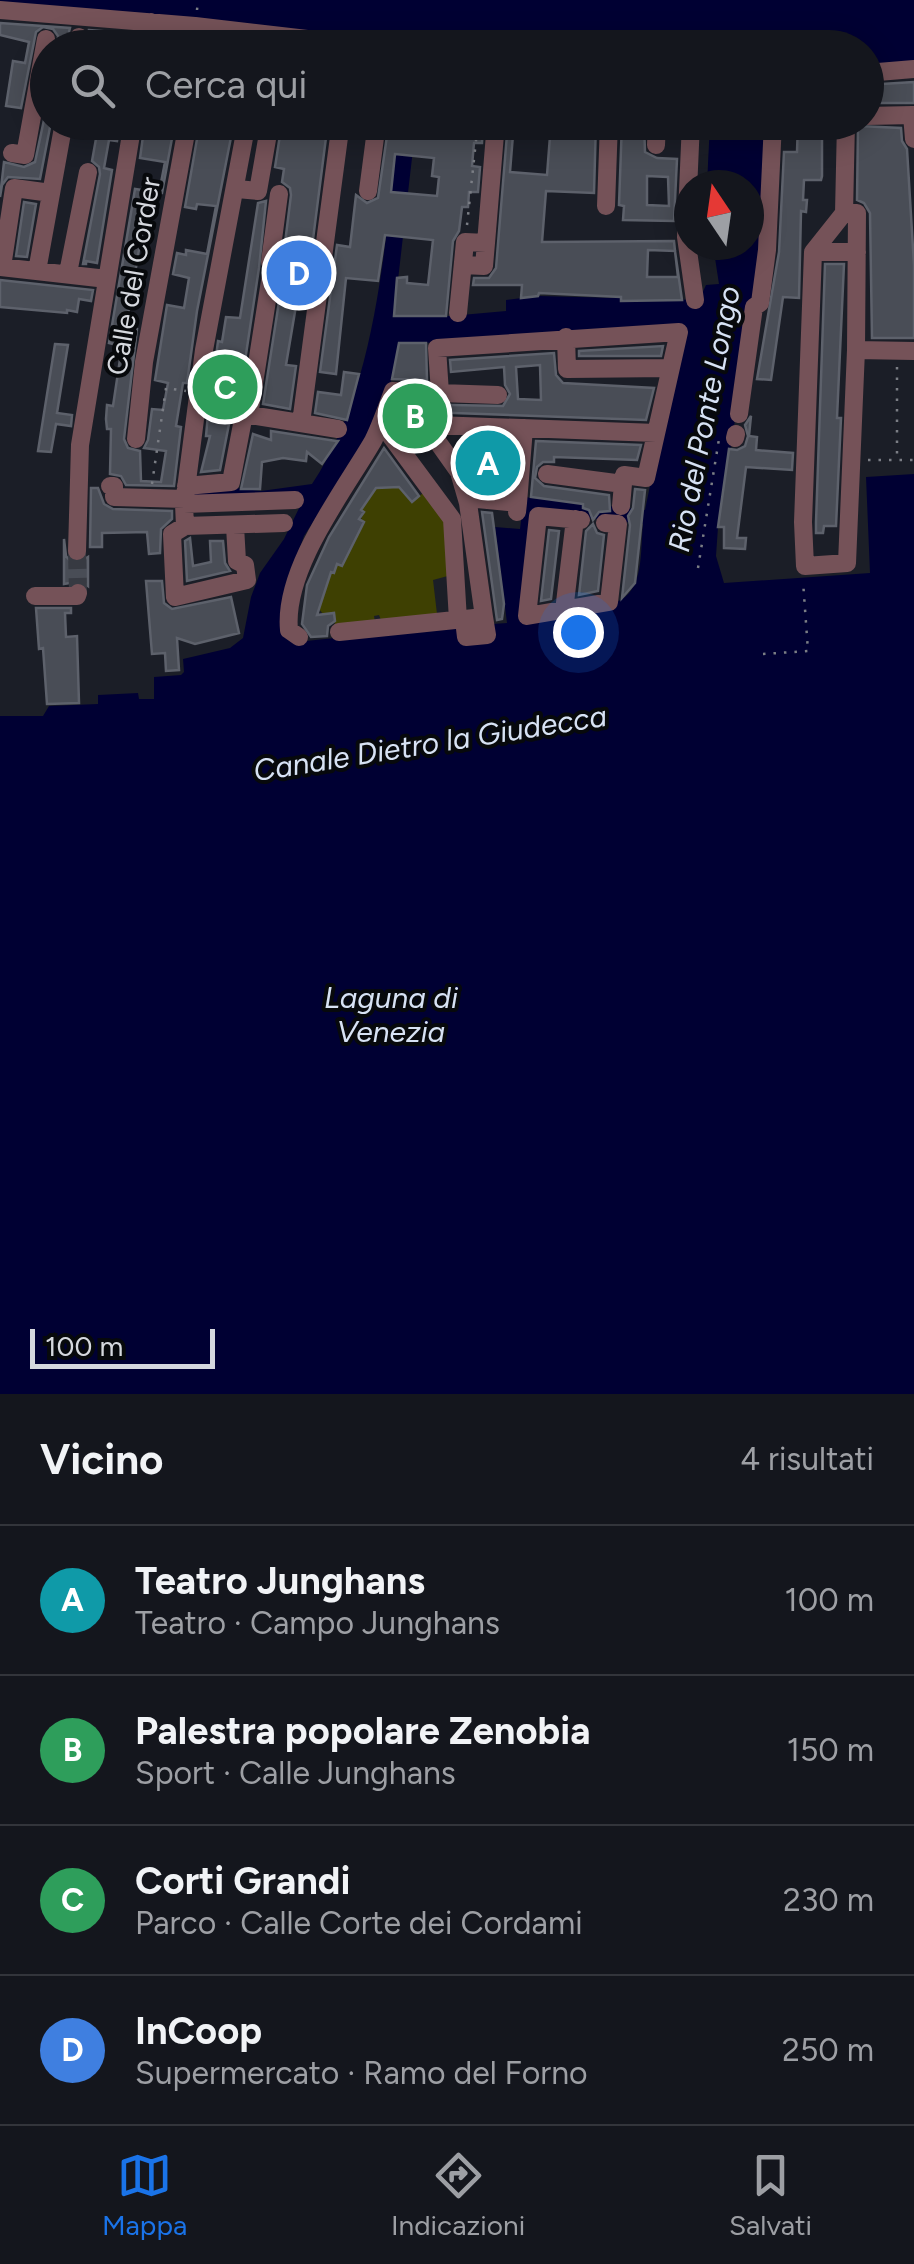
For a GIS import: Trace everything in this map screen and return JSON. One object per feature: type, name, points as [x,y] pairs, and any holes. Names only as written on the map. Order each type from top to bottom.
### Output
[{"type":"street","points":[[0,10],[71,30]]},
{"type":"street","points":[[94,30],[151,22],[181,30]]},
{"type":"street","points":[[149,30],[151,22]]},
{"type":"street","points":[[47,30],[48,25]]},
{"type":"street","points":[[884,71],[914,69]]},
{"type":"street","points":[[884,116],[913,115],[914,139]]},
{"type":"street","points":[[12,152],[25,155],[30,127]]},
{"type":"street","points":[[37,270],[44,192],[61,140]]},
{"type":"street","points":[[77,552],[77,485],[86,401],[130,140]]},
{"type":"street","name":"Calle del Corder","points":[[136,439],[144,362],[185,140]]},
{"type":"street","points":[[180,529],[210,315],[244,140]]},
{"type":"street","points":[[237,188],[258,190],[267,140]]},
{"type":"street","points":[[301,423],[339,140]]},
{"type":"street","points":[[368,191],[375,140]]},
{"type":"street","points":[[463,265],[484,266],[484,140]]},
{"type":"street","points":[[606,206],[608,140]]},
{"type":"street","points":[[656,140],[656,145]]},
{"type":"street","points":[[690,140],[686,237],[695,300]]},
{"type":"street","points":[[738,414],[767,250],[772,140]]},
{"type":"street","points":[[844,213],[857,213],[848,563],[805,566],[813,252],[844,213],[846,140]]},
{"type":"street","points":[[68,273],[88,172]]},
{"type":"street","points":[[44,192],[14,188],[2,264],[107,279]]},
{"type":"street","points":[[279,194],[270,262],[322,269]]},
{"type":"street","points":[[458,313],[465,242],[486,243]]},
{"type":"street","points":[[813,252],[857,252]]},
{"type":"street","points":[[185,496],[231,482],[255,374],[273,262]]},
{"type":"street","points":[[440,393],[438,348],[679,332],[648,471],[624,480],[553,474]]},
{"type":"street","points":[[566,337],[567,369],[670,368]]},
{"type":"street","points":[[856,350],[905,351]]},
{"type":"street","points":[[299,638],[289,630],[288,618],[300,570],[394,391],[498,395]]},
{"type":"street","points":[[248,409],[338,429]]},
{"type":"street","points":[[380,423],[656,433]]},
{"type":"street","points":[[380,423],[441,500],[452,520],[461,620]]},
{"type":"street","points":[[339,632],[484,617],[467,498],[459,472],[425,424]]},
{"type":"street","points":[[467,498],[518,508],[524,470],[524,428]]},
{"type":"street","points":[[564,611],[578,520],[538,516],[527,616],[564,611],[610,602],[615,518],[624,480]]},
{"type":"street","points":[[77,485],[114,486],[114,497],[296,500]]},
{"type":"street","points":[[235,526],[237,560],[245,565],[247,580],[175,596],[172,534],[180,529],[235,526],[284,524]]},
{"type":"street","points":[[35,596],[78,593]]},
{"type":"path","points":[[465,242],[481,140]]},
{"type":"path","points":[[897,460],[905,351]]},
{"type":"path","points":[[202,368],[255,374]]},
{"type":"path","points":[[150,498],[166,388],[198,400],[248,409]]},
{"type":"path","points":[[198,400],[248,409]]},
{"type":"path","points":[[698,568],[730,435]]},
{"type":"path","points":[[852,460],[914,460]]},
{"type":"path","points":[[762,654],[808,651],[802,574]]},
{"type":"shaded area","points":[[209,356],[252,362],[238,420],[201,413]]},
{"type":"shaded area","points":[[402,487],[412,502],[428,489],[443,507],[455,574],[433,580],[437,614],[381,620],[379,615],[374,616],[375,622],[335,626],[334,613],[323,614],[319,609],[331,572],[337,565],[342,566],[364,512],[361,510],[373,489]]},
{"type":"water","points":[[0,0],[914,0],[914,64],[884,66],[884,30],[284,30],[0,4]]},
{"type":"water","name":"Laguna di Venezia","points":[[397,140],[414,140],[394,315],[506,311],[506,300],[538,296],[699,300],[706,285],[719,284],[715,260],[760,260],[718,527],[716,556],[724,583],[870,573],[866,477],[914,474],[914,1394],[0,1394],[0,716],[43,716],[49,706],[98,704],[98,695],[138,693],[139,699],[154,699],[154,677],[181,675],[183,659],[230,648],[243,638],[260,573],[284,539],[303,500],[191,501],[191,491],[261,491],[312,484],[351,403],[375,310]],"holes":[[[680,340],[645,510],[524,497],[520,529],[495,527],[507,623],[492,624],[463,640],[461,628],[451,626],[306,641],[283,615],[304,536],[372,431],[391,381],[399,343]],[[536,512],[643,524],[639,569],[632,589],[616,602],[523,621]]]},
{"type":"water","name":"Laguna di Venezia","points":[[709,140],[768,140],[764,214],[764,170],[708,170]]},
{"type":"building","points":[[0,23],[70,28],[30,30],[30,62],[21,108],[6,106],[13,61],[25,63],[29,42],[0,35]]},
{"type":"building","points":[[914,82],[914,103],[884,103],[884,84]]},
{"type":"building","points":[[884,127],[901,128],[907,149],[914,338],[872,338],[870,213],[857,200],[858,140],[884,140]]},
{"type":"building","points":[[40,140],[48,140],[40,179],[8,177],[0,197],[4,162],[24,167],[35,162]]},
{"type":"building","points":[[96,140],[109,140],[104,168],[112,170],[97,263],[83,264],[100,174],[92,161]]},
{"type":"building","points":[[142,140],[172,140],[162,193],[165,162],[140,158]]},
{"type":"building","points":[[197,140],[230,140],[187,383],[183,383],[176,426],[181,427],[174,486],[126,485],[121,476],[110,474],[111,429],[107,429],[106,419],[107,405],[113,406],[122,346],[109,343],[135,189],[149,191],[126,326],[137,329],[124,439],[128,448],[140,451],[141,481],[161,482],[166,451],[144,448],[152,409],[163,410],[168,383],[155,380],[167,305],[184,308],[189,278],[173,274],[177,253],[186,255],[186,250],[207,254],[216,206],[185,207]]},
{"type":"building","points":[[279,140],[326,140],[311,255],[284,251],[291,195],[290,188],[282,182],[284,169],[275,167]]},
{"type":"building","points":[[386,140],[482,140],[474,143],[472,166],[480,167],[478,192],[469,192],[468,207],[462,207],[459,231],[453,241],[446,316],[394,316],[397,278],[407,277],[407,283],[428,285],[433,240],[385,235],[378,281],[346,278],[336,374],[320,372],[337,245],[350,247],[356,195],[367,203],[378,198]],"holes":[[[395,154],[434,158],[432,176],[439,177],[437,196],[391,192]]]},
{"type":"building","points":[[507,140],[513,140],[510,172],[547,175],[550,140],[595,140],[594,193],[546,191],[542,242],[674,241],[674,251],[648,250],[647,277],[678,277],[677,260],[682,300],[621,301],[621,297],[539,293],[521,298],[522,285],[473,285],[474,278],[489,278],[496,268]]},
{"type":"building","points":[[621,140],[645,140],[645,152],[657,158],[677,159],[674,221],[623,220],[624,206],[619,205]],"holes":[[[647,176],[668,177],[669,206],[647,205]]]},
{"type":"building","points":[[797,140],[822,140],[822,176],[821,180],[804,180],[803,200],[807,200],[806,212],[801,211],[799,298],[783,297],[771,380],[757,379],[779,252],[784,152],[797,152]]},
{"type":"building","points":[[266,201],[245,361],[216,357],[226,317],[240,318],[258,203]]},
{"type":"building","points":[[24,202],[36,204],[27,257],[16,256]]},
{"type":"building","points":[[825,264],[844,264],[837,418],[841,418],[836,526],[824,526],[823,533],[816,533],[816,522]]},
{"type":"building","points":[[283,276],[307,280],[306,289],[299,288],[286,365],[296,366],[290,409],[263,404]]},
{"type":"building","points":[[0,280],[93,290],[91,301],[79,299],[77,312],[0,307]]},
{"type":"building","points":[[399,343],[426,343],[427,380],[392,379]]},
{"type":"building","points":[[55,344],[68,345],[57,413],[72,415],[71,426],[56,424],[51,452],[38,451]]},
{"type":"building","points":[[663,346],[661,356],[579,356],[579,351]]},
{"type":"building","points":[[554,353],[556,375],[563,383],[654,388],[646,420],[399,411],[402,404],[503,406],[510,394],[504,367],[451,372],[450,360]],"holes":[[[540,365],[541,400],[518,399],[516,367]]]},
{"type":"building","points":[[344,372],[359,374],[347,420],[315,413],[318,392],[341,395]]},
{"type":"building","points":[[208,414],[230,419],[220,470],[201,472],[210,436],[206,436]]},
{"type":"building","points":[[751,416],[749,436],[757,437],[756,450],[793,453],[792,470],[746,467],[737,538],[746,538],[745,549],[724,548],[724,527],[718,527],[729,449],[745,446],[745,425]]},
{"type":"building","points":[[271,431],[338,441],[322,464],[307,452],[306,461],[283,458],[262,462],[260,489],[241,489],[253,434],[271,440]]},
{"type":"building","points":[[471,439],[510,440],[508,469],[485,487],[476,486],[464,457],[468,456]]},
{"type":"building","points":[[536,441],[641,445],[637,460],[554,457],[554,462],[543,462],[537,467],[535,478],[544,486],[609,495],[610,511],[599,512],[593,520],[583,504],[531,497]]},
{"type":"building","points":[[384,448],[419,496],[412,502],[399,487],[376,488],[361,510],[364,512],[359,519],[364,522],[342,566],[337,564],[331,572],[317,615],[334,613],[335,621],[328,626],[327,636],[311,637],[302,624],[307,585],[329,537]]},
{"type":"building","points":[[91,488],[98,488],[104,504],[113,509],[172,511],[172,519],[161,529],[160,553],[149,554],[147,532],[102,533],[102,547],[90,547]]},
{"type":"building","points":[[635,489],[645,490],[635,583],[622,598],[628,516]]},
{"type":"building","points":[[482,512],[492,513],[504,604],[502,619],[497,620]]},
{"type":"building","points":[[593,524],[597,533],[604,535],[598,591],[579,595],[586,531]]},
{"type":"building","points":[[549,530],[559,531],[551,599],[541,601]]},
{"type":"building","points":[[190,538],[193,566],[211,562],[210,541],[223,541],[225,563],[230,571],[187,581],[185,541]]},
{"type":"building","points":[[64,539],[70,561],[78,563],[88,557],[88,586],[81,581],[64,584]]},
{"type":"building","points":[[146,581],[162,581],[164,603],[172,609],[231,597],[239,633],[195,644],[177,638],[179,670],[166,671],[165,653],[152,654]]},
{"type":"building","points":[[36,608],[71,608],[71,613],[65,613],[66,637],[77,636],[79,703],[47,704]]},
{"type":"tunnel","points":[[77,551],[78,593]]},
{"type":"place","name":"InCoop","points":[[299,273]]},
{"type":"place","name":"Corti Grandi","points":[[225,387]]},
{"type":"place","name":"Palestra popolare Zenobia","points":[[415,416]]},
{"type":"place","name":"Teatro Junghans","points":[[488,463]]},
{"type":"water label","name":"Rio del Ponte Longo","points":[[704,419]]},
{"type":"water label","name":"Canale Dietro la Giudecca","points":[[430,743]]}]
